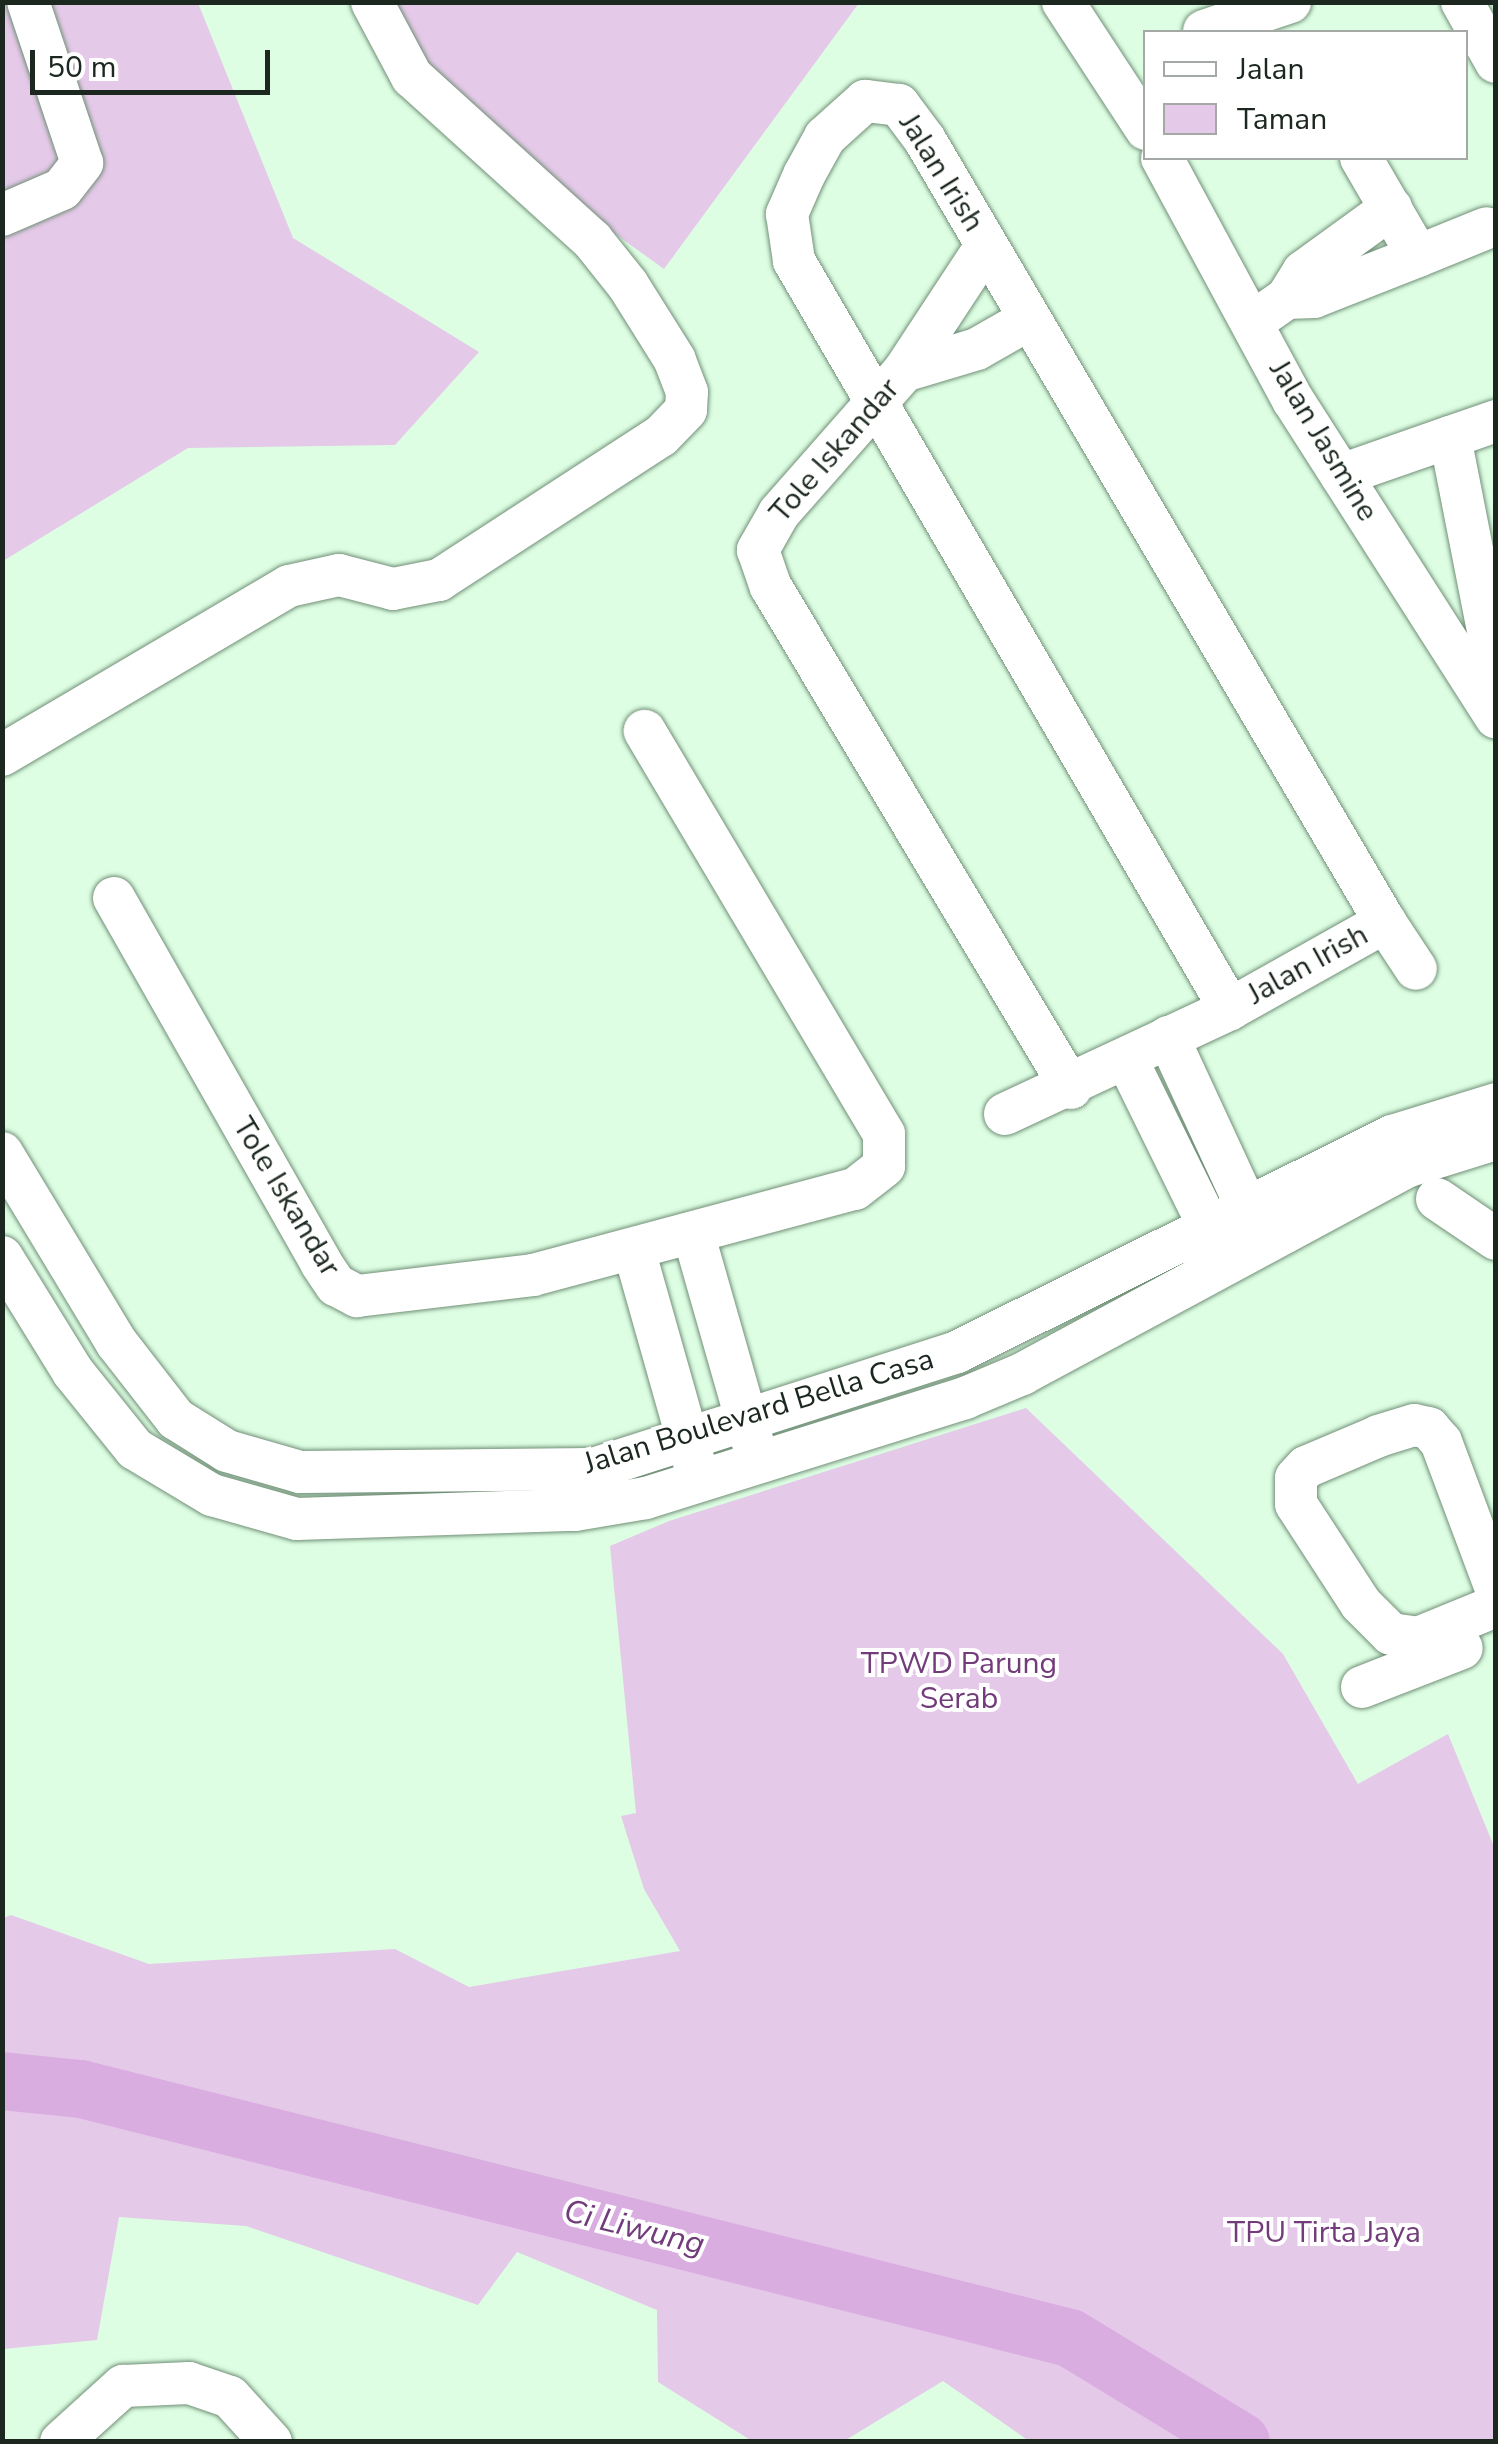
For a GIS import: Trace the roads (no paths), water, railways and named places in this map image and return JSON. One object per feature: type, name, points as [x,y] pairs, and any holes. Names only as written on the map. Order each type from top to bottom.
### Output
[{"type":"street","points":[[2,215],[62,190],[82,164],[28,2]]},
{"type":"street","points":[[2,755],[289,586],[339,575],[393,589],[439,580],[661,436],[686,410],[688,392],[675,360],[628,285],[592,240],[412,78],[372,2]]},
{"type":"street","points":[[1063,2],[1134,79],[1143,116]]},
{"type":"street","points":[[1462,2],[1496,62]]},
{"type":"street","points":[[1207,30],[1262,10]]},
{"type":"street","name":"Jalan Irish","points":[[1127,1060],[1230,1009],[1385,922],[899,105],[865,100],[826,137],[788,214],[787,235],[794,261],[891,384],[1230,1009]]},
{"type":"street","name":"Jalan Jasmine","points":[[1163,160],[1271,310],[1341,475],[1496,718]]},
{"type":"street","points":[[1361,160],[1418,256]]},
{"type":"street","points":[[1271,310],[1303,272],[1391,208]]},
{"type":"street","points":[[1271,310],[1314,297],[1487,228]]},
{"type":"street","name":"Tole Iskandar","points":[[986,246],[891,384],[765,533],[758,550],[771,587],[1070,1088]]},
{"type":"street","name":"Tole Iskandar","points":[[891,384],[977,349],[1028,320]]},
{"type":"street","points":[[1341,475],[1496,421]]},
{"type":"street","points":[[1450,436],[1496,672]]},
{"type":"street","points":[[645,731],[884,1134],[888,1151],[884,1166],[855,1188],[694,1236],[759,1462]]},
{"type":"street","name":"Tole Iskandar","points":[[114,898],[336,1286],[357,1296],[532,1275],[694,1236]]},
{"type":"street","points":[[1385,922],[1416,969]]},
{"type":"street","points":[[1168,1037],[1237,1238]]},
{"type":"street","points":[[1005,1114],[1127,1060],[1237,1238]]},
{"type":"street","name":"Jalan Boulevard Bella Casa","points":[[2,1257],[74,1372],[135,1449],[212,1494],[297,1519],[575,1510],[700,1481],[1022,1374],[1392,1136],[1496,1104]]},
{"type":"street","name":"Jalan Boulevard Bella Casa","points":[[2,1153],[128,1357],[176,1419],[227,1451],[300,1472],[594,1469],[958,1352],[1406,1167],[1496,1139]]},
{"type":"street","points":[[1437,1200],[1496,1239]]},
{"type":"street","points":[[634,1250],[700,1481]]},
{"type":"street","points":[[1496,1589],[1441,1442],[1429,1428],[1414,1425],[1379,1436],[1306,1466],[1296,1478],[1296,1504],[1361,1604],[1392,1634],[1418,1638],[1496,1606]]},
{"type":"street","points":[[1362,1688],[1496,1635]]},
{"type":"street","points":[[61,2442],[124,2386],[190,2383],[230,2397],[271,2442]]},
{"type":"waterway","name":"Ci Liwung","points":[[2,2081],[81,2089],[1070,2338],[1241,2442]]},
{"type":"park label","name":"TPWD Parung Serab","points":[[959,1681]]},
{"type":"park label","name":"TPU Tirta Jaya","points":[[1324,2233]]}]
